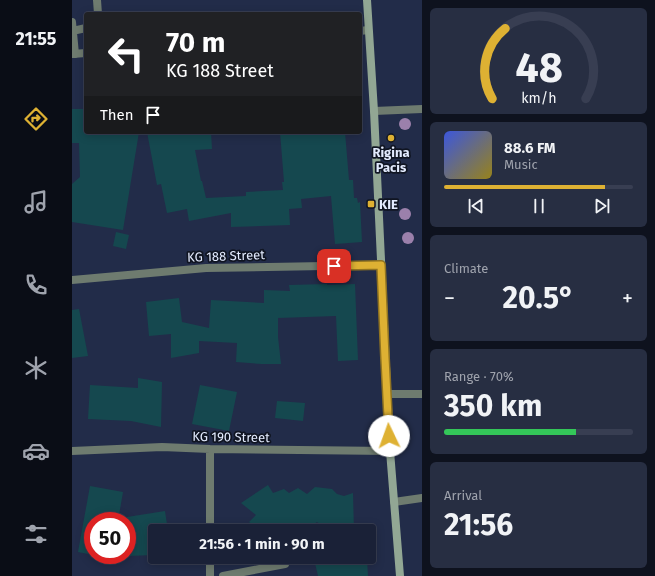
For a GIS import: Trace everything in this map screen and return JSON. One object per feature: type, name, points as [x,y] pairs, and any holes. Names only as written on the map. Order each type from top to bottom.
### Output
[{"type":"main road","points":[[366,0],[364,31],[374,111],[386,394],[400,576]]},
{"type":"street","points":[[97,0],[98,12]]},
{"type":"street","points":[[84,28],[72,28],[74,54],[84,53]]},
{"type":"street","points":[[374,111],[422,109]]},
{"type":"street","name":"KG 188 Street","points":[[72,280],[206,268],[381,265]]},
{"type":"street","points":[[386,394],[422,394]]},
{"type":"street","name":"KG 190 Street","points":[[72,451],[162,447],[390,451]]},
{"type":"street","points":[[210,449],[210,524]]},
{"type":"street","points":[[394,502],[422,498]]},
{"type":"street","points":[[210,564],[210,576]]},
{"type":"street","points":[[223,576],[285,564]]},
{"type":"building","points":[[72,109],[84,109],[84,134],[139,134],[123,230],[72,222],[72,184],[80,177],[79,143],[72,143]]},
{"type":"building","points":[[147,134],[211,134],[212,149],[195,150],[206,198],[246,196],[246,192],[283,190],[282,182],[284,182],[280,134],[345,134],[349,180],[353,180],[354,198],[357,198],[358,203],[360,202],[362,242],[335,244],[331,196],[301,199],[302,208],[289,209],[290,225],[231,227],[231,213],[189,221],[187,209],[167,213],[161,184],[157,185]]},
{"type":"building","points":[[116,232],[129,235],[126,249],[113,246]]},
{"type":"building","points":[[355,284],[358,360],[338,361],[336,316],[278,318],[278,337],[281,364],[236,362],[237,343],[199,341],[199,353],[171,358],[171,334],[149,336],[146,302],[179,298],[182,322],[209,328],[211,300],[264,303],[264,290],[290,291],[289,285]]},
{"type":"building","points":[[79,309],[88,356],[72,358],[72,310]]},
{"type":"building","points":[[138,378],[162,382],[161,427],[131,421],[88,419],[90,385],[138,388]]},
{"type":"building","points":[[200,385],[237,392],[229,431],[192,424]]},
{"type":"building","points":[[277,401],[305,403],[303,421],[275,418]]},
{"type":"building","points":[[268,485],[273,493],[284,489],[289,493],[298,488],[307,494],[315,487],[332,489],[337,494],[344,496],[353,493],[354,524],[319,524],[317,522],[314,524],[252,524],[249,522],[256,515],[241,503]]},
{"type":"building","points":[[90,486],[123,492],[120,512],[85,512]]},
{"type":"building","points":[[165,511],[167,524],[148,524],[148,555],[136,556],[136,516]]},
{"type":"building","points":[[84,519],[84,553],[78,552]]},
{"type":"building","points":[[315,564],[367,564],[368,576],[318,576]]},
{"type":"place","name":"Rigina Pacis","points":[[391,138]]},
{"type":"place","name":"KIE","points":[[371,204]]},
{"type":"route","points":[[334,266],[381,265],[389,436]]}]
